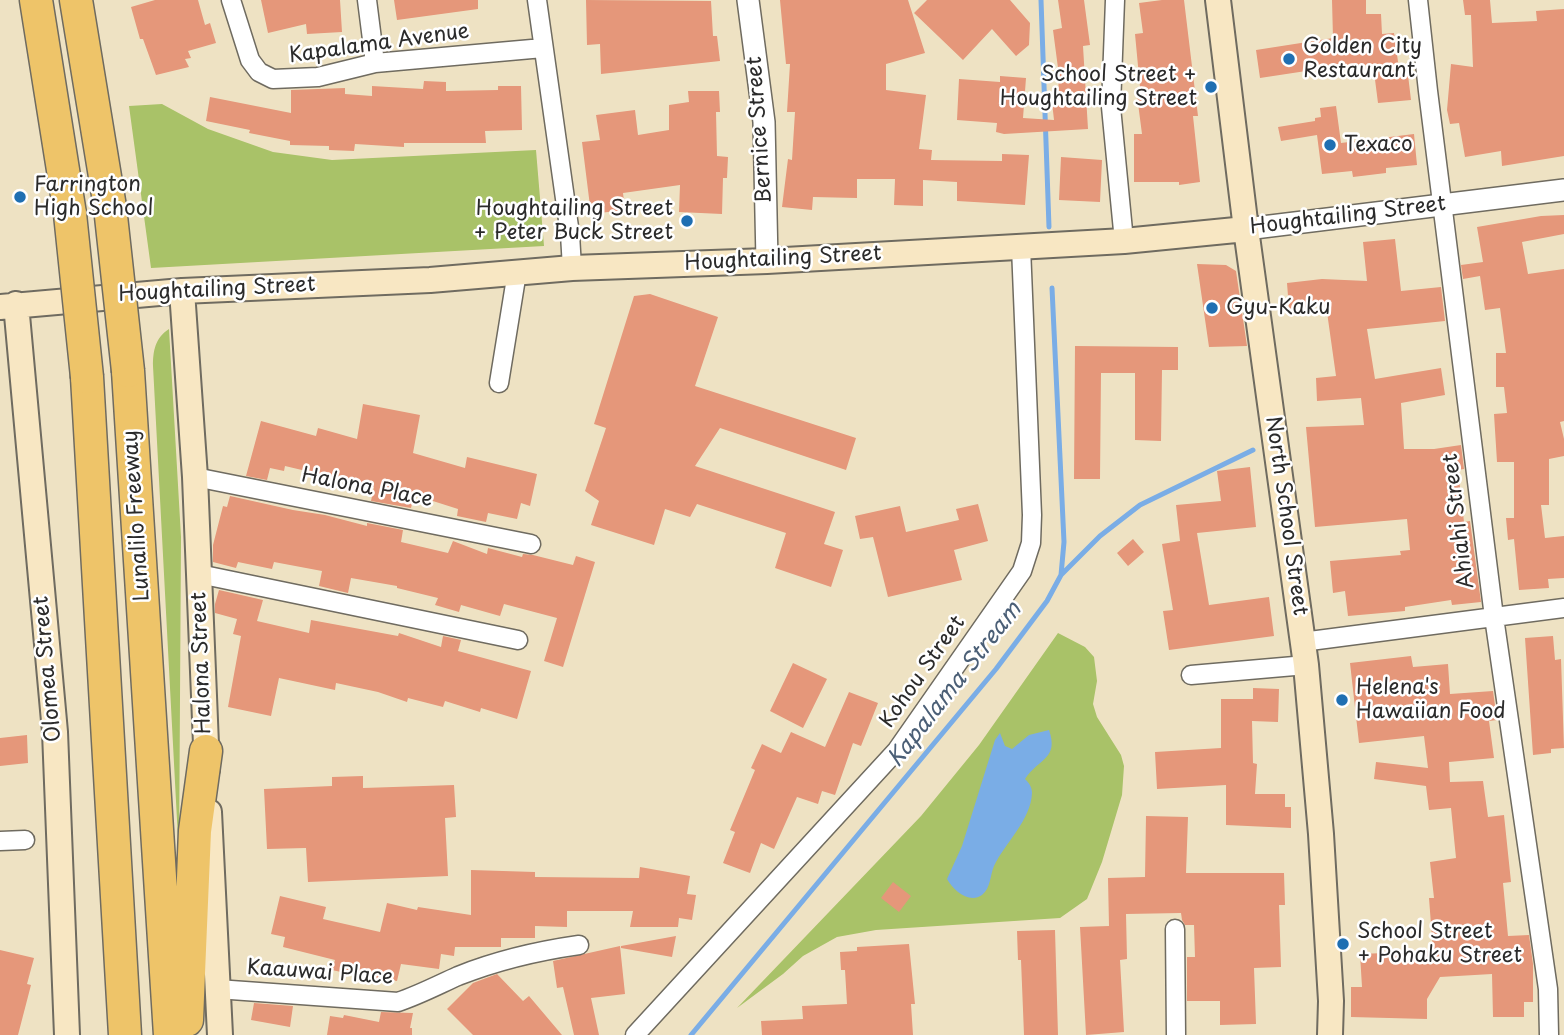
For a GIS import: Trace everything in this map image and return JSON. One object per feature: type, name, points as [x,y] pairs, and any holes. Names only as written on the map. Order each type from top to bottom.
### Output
[{"type":"highway","name":"Lunalilo Freeway","points":[[36,0],[70,214],[87,377],[125,1035]]},
{"type":"highway","name":"Lunalilo Freeway","points":[[76,0],[110,207],[128,371],[170,1035]]},
{"type":"highway","points":[[187,1035],[195,831],[206,751]]},
{"type":"main road","name":"North School Street","points":[[1218,0],[1246,229],[1304,653],[1321,834],[1331,1000],[1330,1035]]},
{"type":"main road","name":"Houghtailing Street","points":[[8,305],[182,291],[430,280],[572,268],[766,261],[1124,241],[1246,229]]},
{"type":"main road","name":"Halona Street","points":[[182,291],[195,477],[220,1035]]},
{"type":"main road","name":"Olomea Street","points":[[8,305],[55,732],[67,1035]]},
{"type":"street","name":"Kapalama Avenue","points":[[231,0],[254,66],[265,75],[285,80],[318,77],[375,63],[543,48]]},
{"type":"street","points":[[367,0],[375,63]]},
{"type":"street","points":[[537,0],[569,228],[572,268]]},
{"type":"street","name":"Bernice Street","points":[[748,0],[764,122],[766,261]]},
{"type":"street","points":[[1115,0],[1111,107],[1124,241]]},
{"type":"street","name":"Ahiahi Street","points":[[1419,0],[1494,617],[1548,989],[1549,1035]]},
{"type":"street","name":"Houghtailing Street","points":[[1246,229],[1564,190]]},
{"type":"street","name":"Kohou Street","points":[[635,1035],[897,750],[1022,571],[1031,543],[1032,515],[1021,247]]},
{"type":"street","points":[[499,383],[517,272]]},
{"type":"street","name":"Halona Place","points":[[195,477],[531,544]]},
{"type":"street","points":[[199,574],[518,640]]},
{"type":"street","points":[[1191,675],[1494,617],[1564,608]]},
{"type":"street","points":[[0,841],[25,840]]},
{"type":"street","points":[[1175,929],[1176,1035]]},
{"type":"street","name":"Kaauwai Place","points":[[217,989],[398,1002],[458,977],[528,953],[579,945]]},
{"type":"green space","points":[[162,104],[208,129],[273,152],[332,160],[536,150],[544,246],[151,268],[129,106]]},
{"type":"green space","points":[[169,329],[181,537],[179,858],[153,366],[156,345]]},
{"type":"green space","points":[[1058,633],[1085,647],[1094,657],[1097,681],[1093,704],[1097,717],[1121,755],[1124,766],[1122,795],[1102,862],[1087,899],[1060,918],[876,930],[837,937],[803,956],[737,1008],[921,816],[979,745]]},
{"type":"water","points":[[1049,730],[1049,753],[1025,779],[1032,791],[1027,813],[994,866],[987,889],[977,897],[967,897],[947,879],[962,846],[995,740],[1000,733],[1005,746],[1012,749],[1029,735]]},
{"type":"building","points":[[155,0],[198,0],[205,25],[210,23],[216,43],[188,51],[191,58],[185,59],[189,67],[156,75],[143,39],[140,39],[131,7]]},
{"type":"building","points":[[261,0],[340,0],[342,32],[307,34],[306,24],[268,33]]},
{"type":"building","points":[[394,0],[478,0],[478,9],[397,20]]},
{"type":"building","points":[[586,0],[711,1],[713,36],[717,36],[720,61],[601,74],[600,44],[587,45]]},
{"type":"building","points":[[780,0],[908,0],[925,53],[886,64],[886,90],[926,95],[919,149],[932,150],[931,160],[1002,161],[1002,154],[1029,155],[1025,205],[957,201],[957,182],[923,180],[923,206],[894,205],[895,179],[857,179],[857,198],[813,197],[812,210],[782,207],[788,159],[792,160],[795,112],[787,112],[790,64],[786,64]]},
{"type":"building","points":[[927,0],[1010,0],[1030,23],[1029,45],[1016,56],[992,29],[963,60],[914,13]]},
{"type":"building","points":[[1058,0],[1084,0],[1090,45],[1083,46],[1088,129],[1004,134],[996,132],[997,123],[957,120],[959,79],[1000,82],[1000,76],[1026,78],[1023,118],[1054,120],[1052,102],[1059,101],[1053,30],[1062,28]]},
{"type":"building","points":[[1184,0],[1198,116],[1193,116],[1200,182],[1179,185],[1179,182],[1134,182],[1134,134],[1142,134],[1136,88],[1140,87],[1135,34],[1143,33],[1139,3]]},
{"type":"building","points":[[1332,0],[1366,0],[1366,14],[1381,14],[1382,34],[1394,33],[1400,76],[1408,75],[1411,100],[1378,103],[1373,64],[1339,66],[1260,78],[1256,50],[1333,38]]},
{"type":"building","points":[[1463,0],[1490,0],[1492,23],[1537,21],[1536,11],[1564,9],[1564,156],[1502,166],[1501,151],[1465,157],[1459,123],[1450,124],[1447,110],[1451,64],[1473,67],[1471,15],[1465,15]]},
{"type":"building","points":[[424,81],[446,82],[446,91],[498,90],[498,86],[521,86],[522,130],[485,131],[486,143],[404,143],[404,147],[355,144],[354,151],[329,150],[329,146],[290,145],[290,141],[206,121],[210,97],[291,113],[291,90],[345,88],[345,94],[372,96],[372,86],[423,89]]},
{"type":"building","points":[[688,91],[719,91],[720,112],[716,112],[717,156],[728,157],[727,178],[723,178],[722,214],[679,212],[680,185],[623,193],[625,210],[591,214],[582,142],[600,140],[596,115],[635,110],[638,135],[669,130],[669,105],[689,102]]},
{"type":"building","points":[[1336,106],[1341,143],[1414,134],[1417,165],[1386,168],[1386,173],[1353,177],[1352,171],[1322,174],[1317,135],[1281,141],[1278,127],[1315,121],[1315,118],[1321,117],[1320,108]]},
{"type":"building","points":[[1061,157],[1102,160],[1100,202],[1059,200]]},
{"type":"building","points":[[1564,215],[1564,234],[1522,242],[1528,274],[1564,269],[1564,421],[1560,422],[1564,456],[1549,459],[1549,505],[1541,505],[1545,538],[1564,536],[1564,578],[1548,579],[1549,588],[1519,590],[1514,539],[1508,540],[1506,518],[1514,518],[1514,462],[1497,462],[1494,414],[1507,413],[1504,387],[1496,387],[1496,353],[1506,353],[1500,308],[1485,310],[1480,276],[1463,279],[1461,265],[1483,262],[1477,227],[1541,216]]},
{"type":"building","points":[[1395,239],[1401,291],[1441,287],[1445,321],[1367,329],[1375,379],[1441,368],[1445,395],[1401,403],[1404,449],[1434,449],[1461,445],[1464,469],[1458,470],[1464,522],[1470,521],[1481,602],[1452,605],[1451,600],[1405,607],[1405,611],[1348,616],[1345,591],[1333,593],[1330,561],[1401,555],[1400,551],[1410,550],[1407,519],[1315,527],[1306,427],[1364,425],[1361,398],[1317,401],[1316,378],[1336,376],[1326,305],[1289,309],[1287,283],[1322,279],[1367,281],[1363,242]]},
{"type":"building","points":[[1197,264],[1226,265],[1236,271],[1247,346],[1209,347]]},
{"type":"building","points":[[650,294],[718,317],[695,386],[856,438],[846,470],[720,428],[695,466],[835,512],[824,544],[843,550],[831,587],[775,568],[786,533],[697,504],[690,517],[665,509],[654,545],[591,525],[599,501],[585,491],[606,428],[594,424],[634,296]]},
{"type":"building","points":[[1075,346],[1178,347],[1178,370],[1162,370],[1161,441],[1135,440],[1135,373],[1101,373],[1100,479],[1074,479]]},
{"type":"building","points":[[363,404],[420,415],[413,453],[465,468],[467,457],[537,474],[530,506],[521,503],[517,519],[488,513],[486,522],[457,516],[458,509],[414,495],[411,508],[371,501],[374,487],[285,466],[284,471],[270,468],[267,480],[246,476],[261,421],[316,436],[318,428],[357,439]]},
{"type":"building","points":[[1250,467],[1256,527],[1197,533],[1209,605],[1269,597],[1274,636],[1169,650],[1163,611],[1173,610],[1162,544],[1180,541],[1176,505],[1221,501],[1217,471]]},
{"type":"building","points":[[230,496],[367,526],[367,523],[403,530],[401,542],[448,553],[453,541],[487,554],[488,548],[522,557],[523,554],[533,555],[573,565],[576,556],[595,562],[563,667],[544,661],[557,618],[504,604],[500,616],[461,605],[459,612],[435,605],[438,598],[397,586],[351,578],[348,593],[319,586],[322,571],[274,562],[272,569],[238,562],[236,568],[213,562],[213,545],[223,506],[227,507]]},
{"type":"building","points":[[978,504],[988,541],[954,550],[962,580],[888,597],[873,537],[860,539],[855,516],[900,506],[906,532],[959,520],[956,509]]},
{"type":"building","points":[[1133,539],[1144,552],[1128,566],[1117,553]]},
{"type":"building","points":[[219,590],[263,600],[257,621],[309,633],[311,620],[398,636],[399,633],[441,647],[443,636],[461,640],[458,651],[531,671],[517,719],[481,708],[480,712],[445,701],[443,707],[408,698],[407,702],[378,692],[336,683],[335,690],[279,678],[271,716],[228,707],[241,636],[233,634],[237,619],[215,613]]},
{"type":"building","points":[[1553,636],[1555,660],[1561,659],[1564,748],[1533,755],[1525,638]]},
{"type":"building","points":[[1411,656],[1413,667],[1448,664],[1450,694],[1493,691],[1497,720],[1489,721],[1494,758],[1449,762],[1450,782],[1483,781],[1488,817],[1504,815],[1511,882],[1503,883],[1508,936],[1529,935],[1533,964],[1533,1002],[1524,1002],[1524,1017],[1493,1017],[1492,974],[1440,977],[1427,999],[1427,1019],[1351,1017],[1351,987],[1362,987],[1360,954],[1433,951],[1429,898],[1434,898],[1430,862],[1456,858],[1451,808],[1429,810],[1426,786],[1374,779],[1376,762],[1428,768],[1424,736],[1359,743],[1350,663]]},
{"type":"building","points":[[793,663],[827,679],[803,728],[770,711]]},
{"type":"building","points":[[1253,688],[1279,689],[1278,722],[1252,721],[1253,763],[1257,764],[1255,794],[1285,794],[1285,807],[1291,807],[1291,828],[1226,825],[1226,785],[1157,789],[1155,752],[1221,748],[1221,699],[1253,699]]},
{"type":"building","points":[[849,692],[878,703],[861,746],[853,743],[835,795],[822,791],[818,804],[797,797],[774,849],[761,843],[750,873],[723,863],[735,832],[730,830],[755,770],[751,768],[762,744],[781,753],[791,732],[825,747]]},
{"type":"building","points":[[27,735],[28,763],[0,766],[0,738]]},
{"type":"building","points":[[363,776],[363,788],[454,785],[456,817],[445,818],[448,876],[308,882],[306,848],[267,849],[264,789],[332,786],[332,777]]},
{"type":"building","points":[[1146,816],[1188,817],[1186,873],[1284,873],[1285,905],[1279,905],[1281,967],[1254,968],[1256,1024],[1220,1025],[1220,1001],[1187,1001],[1187,957],[1195,957],[1194,925],[1185,925],[1181,913],[1126,914],[1127,959],[1120,960],[1124,1032],[1086,1035],[1080,927],[1109,926],[1108,878],[1145,877]]},
{"type":"building","points":[[640,867],[690,876],[687,894],[696,895],[692,920],[679,918],[678,927],[630,927],[633,911],[567,911],[567,927],[535,926],[535,938],[501,938],[501,947],[455,947],[454,956],[441,954],[439,969],[401,964],[397,981],[391,980],[390,983],[332,970],[335,960],[283,947],[285,937],[271,934],[280,896],[326,907],[323,919],[380,932],[387,903],[417,910],[418,907],[471,915],[471,870],[535,872],[535,877],[639,878]]},
{"type":"building","points":[[893,882],[911,896],[899,912],[881,898]]},
{"type":"building","points":[[1055,930],[1058,1035],[1024,1035],[1017,931]]},
{"type":"building","points":[[676,936],[672,957],[621,948],[621,946]]},
{"type":"building","points":[[909,944],[915,1004],[911,1004],[913,1035],[762,1035],[761,1021],[803,1019],[802,1006],[847,1004],[845,970],[841,970],[840,952],[857,951],[857,947]]},
{"type":"building","points":[[620,946],[625,994],[591,998],[599,1035],[574,1035],[563,987],[557,988],[553,961]]},
{"type":"building","points":[[0,950],[34,958],[27,984],[31,985],[18,1035],[0,1035]]},
{"type":"building","points":[[497,974],[523,1001],[529,996],[562,1035],[473,1035],[447,1009],[473,983]]},
{"type":"building","points":[[254,1003],[293,1006],[290,1027],[251,1020]]},
{"type":"building","points":[[381,1012],[413,1013],[410,1028],[412,1035],[327,1035],[330,1016],[343,1018],[344,1015],[379,1022]]},
{"type":"waterway","name":"Kapalama Stream","points":[[1041,0],[1049,227]]},
{"type":"waterway","name":"Kapalama Stream","points":[[691,1035],[996,669],[1047,601],[1061,575],[1064,542],[1052,288]]},
{"type":"waterway","points":[[1061,575],[1100,536],[1140,505],[1253,450]]},
{"type":"place","name":"Golden City Restaurant","points":[[1289,59]]},
{"type":"place","name":"School Street + Houghtailing Street","points":[[1211,87]]},
{"type":"place","name":"Texaco","points":[[1330,145]]},
{"type":"place","name":"Farrington High School","points":[[20,197]]},
{"type":"place","name":"Houghtailing Street + Peter Buck Street","points":[[687,221]]},
{"type":"place","name":"Gyu-Kaku","points":[[1212,308]]},
{"type":"place","name":"Helena's Hawaiian Food","points":[[1342,700]]},
{"type":"place","name":"School Street + Pohaku Street","points":[[1343,944]]}]
